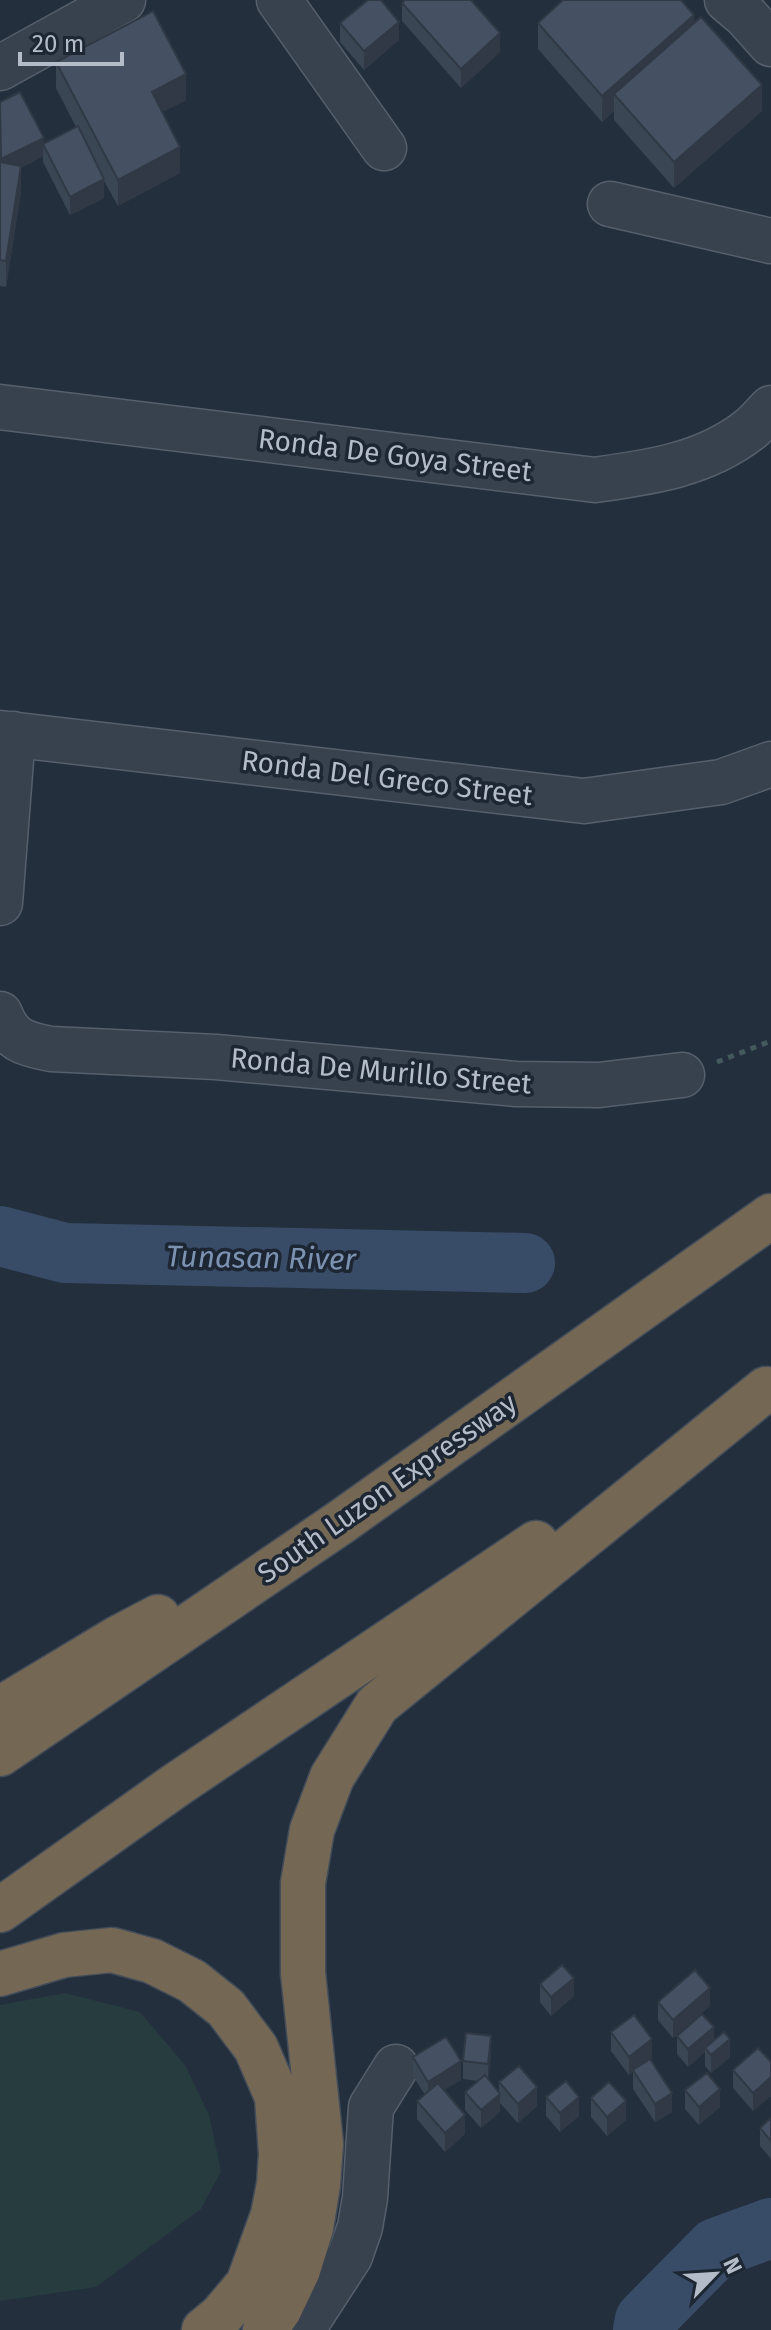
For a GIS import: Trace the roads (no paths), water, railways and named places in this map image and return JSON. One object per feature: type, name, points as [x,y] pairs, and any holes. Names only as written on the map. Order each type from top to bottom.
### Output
[{"type":"highway","name":"South Luzon Expressway","points":[[0,1754],[341,1522],[771,1216]]},
{"type":"highway","points":[[0,1910],[176,1785],[769,1388]]},
{"type":"highway","points":[[265,2330],[279,2310],[298,2270],[311,2228],[318,2185],[321,2144],[303,1973],[303,1883],[312,1830],[332,1777],[377,1705],[769,1388]]},
{"type":"highway","points":[[0,1709],[118,1638],[341,1522]]},
{"type":"highway","points":[[0,1974],[64,1955],[112,1950],[152,1961],[192,1981],[226,2008],[256,2048],[277,2097],[281,2154],[279,2184],[273,2215],[248,2284],[221,2316],[204,2330]]},
{"type":"street","points":[[0,68],[123,0]]},
{"type":"street","points":[[279,0],[384,148]]},
{"type":"street","points":[[727,0],[771,44]]},
{"type":"street","points":[[610,204],[771,241]]},
{"type":"street","name":"Ronda De Goya Street","points":[[0,407],[595,480],[661,471],[713,452],[751,430],[771,408]]},
{"type":"street","points":[[0,903],[7,734]]},
{"type":"street","name":"Ronda Del Greco Street","points":[[7,734],[584,801],[721,782],[771,764]]},
{"type":"street","name":"Ronda De Murillo Street","points":[[0,1014],[6,1030],[27,1045],[51,1049],[216,1057],[516,1084],[599,1085],[682,1075]]},
{"type":"street","points":[[302,2330],[350,2256],[360,2227],[365,2198],[371,2107],[396,2067]]},
{"type":"waterway","name":"Tunasan River","points":[[0,1236],[65,1253],[525,1263]]},
{"type":"waterway","name":"Tunasan River","points":[[643,2330],[645,2320],[716,2248],[771,2228]]}]
